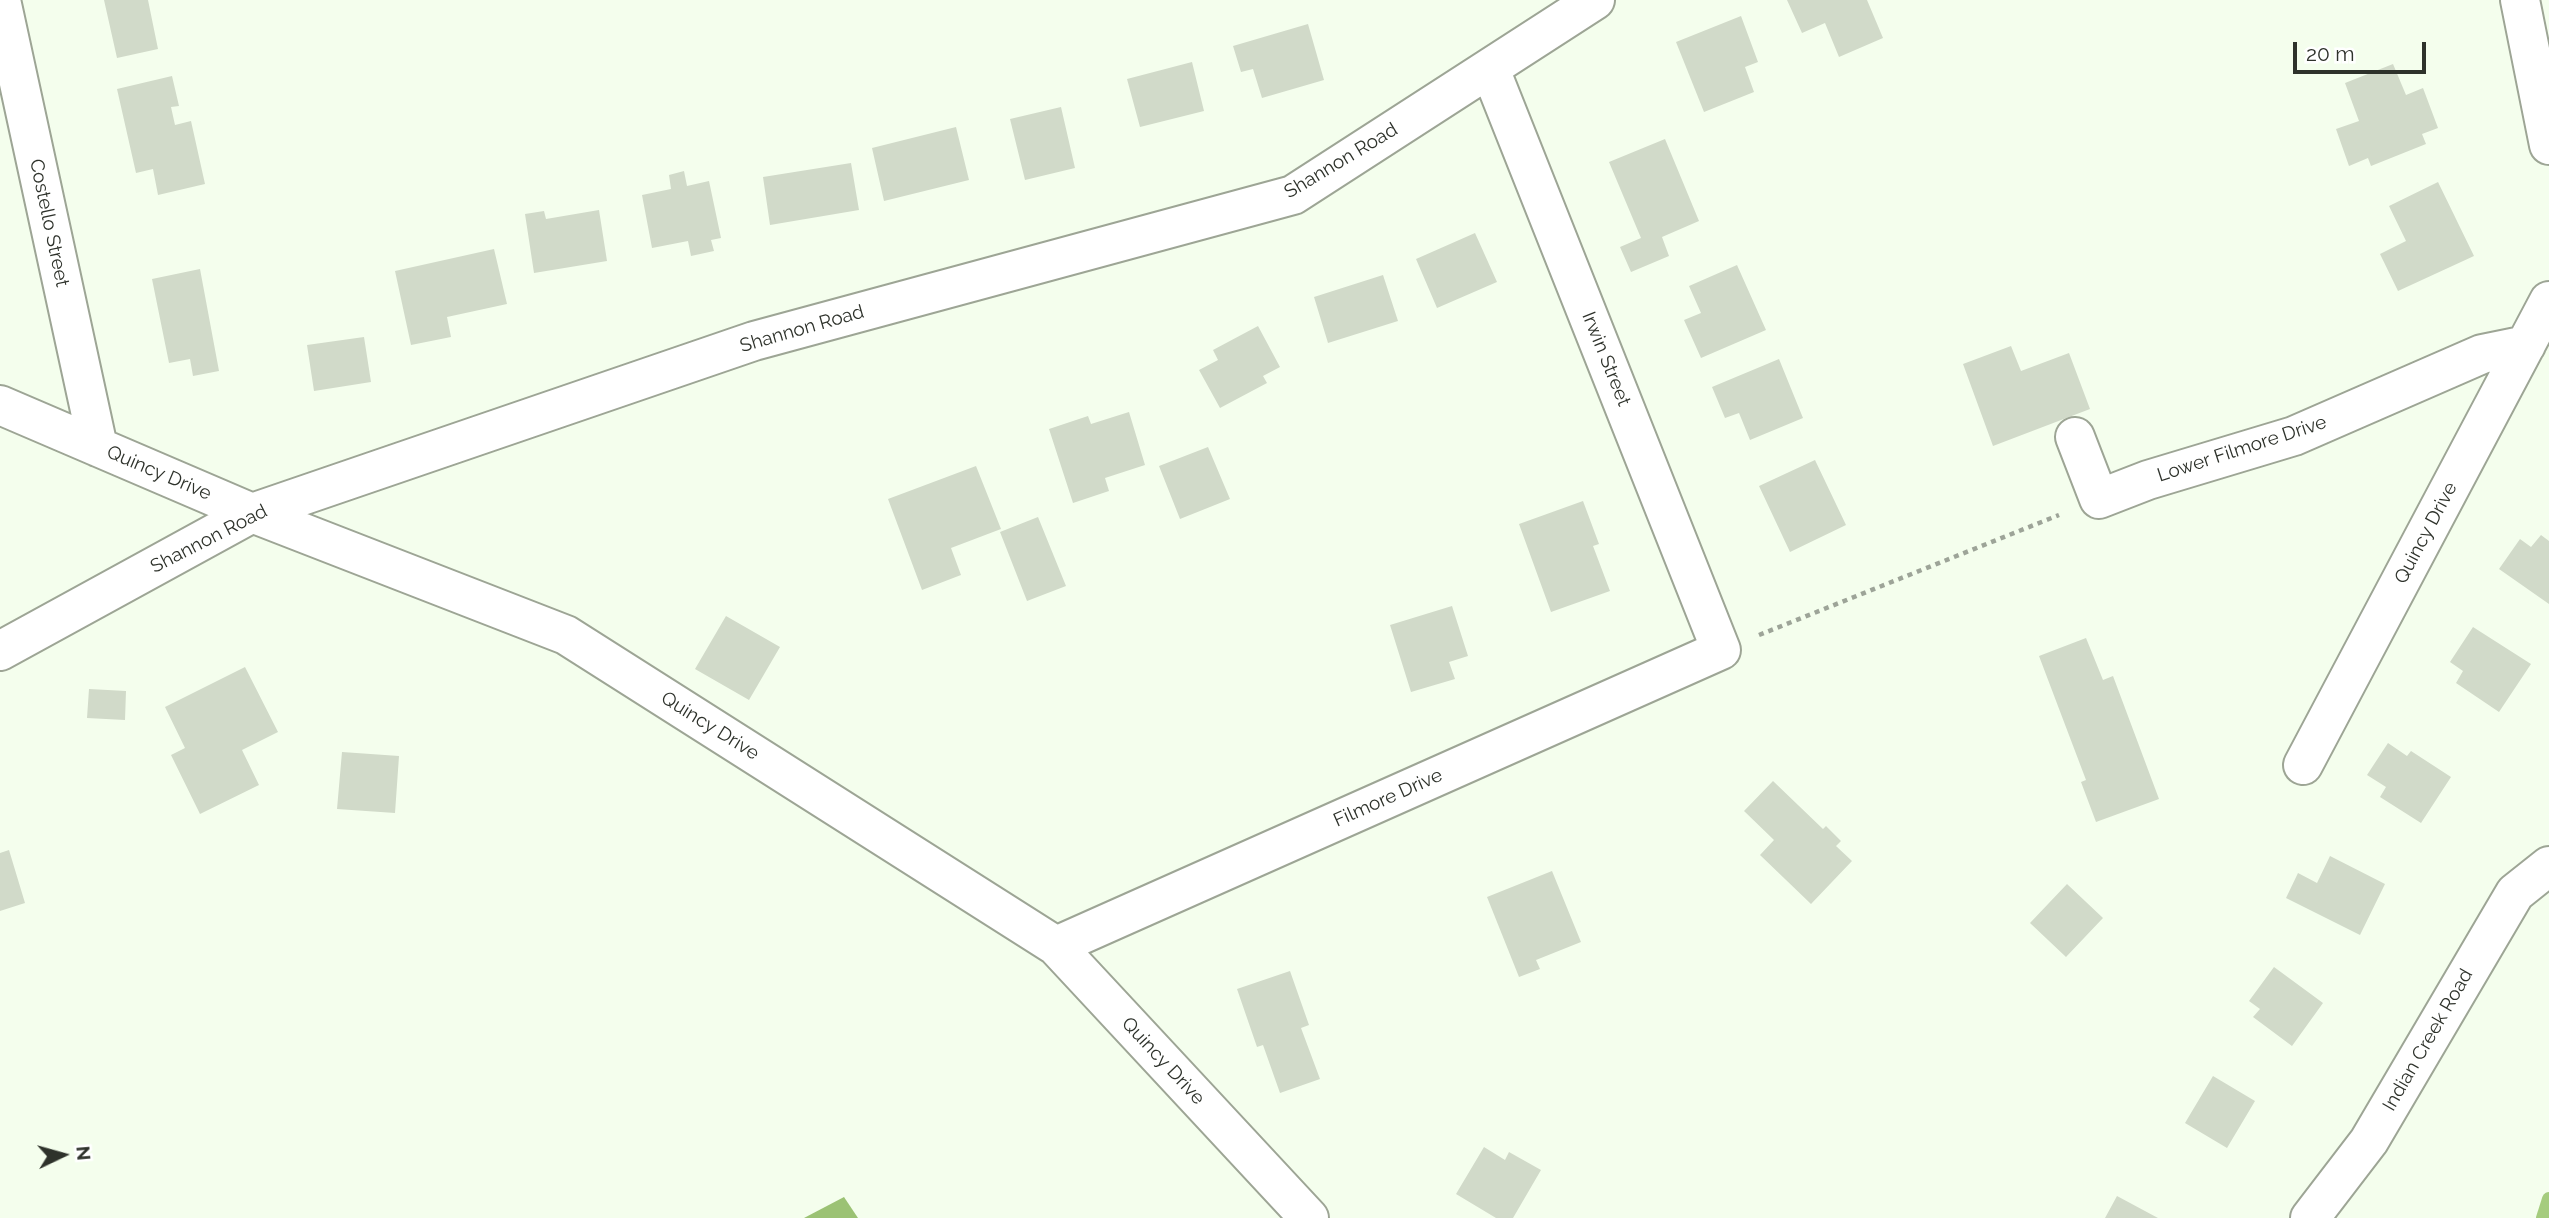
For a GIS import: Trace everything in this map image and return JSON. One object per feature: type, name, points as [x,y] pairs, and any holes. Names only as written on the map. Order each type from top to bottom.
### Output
[{"type":"street","name":"Costello Street","points":[[1,0],[98,447]]},
{"type":"street","name":"Shannon Road","points":[[0,651],[252,513],[754,341],[1293,195],[1595,0]]},
{"type":"street","points":[[2520,0],[2549,145]]},
{"type":"street","name":"Irwin Street","points":[[1490,69],[1721,650]]},
{"type":"street","name":"Quincy Drive","points":[[2303,765],[2549,301]]},
{"type":"street","name":"Lower Filmore Drive","points":[[2099,499],[2148,480],[2294,436],[2482,354],[2526,345]]},
{"type":"street","name":"Quincy Drive","points":[[0,405],[252,513],[566,635],[1056,946],[1309,1218]]},
{"type":"street","points":[[2075,437],[2099,499]]},
{"type":"street","name":"Filmore Drive","points":[[1056,946],[1721,650]]},
{"type":"street","name":"Indian Creek Road","points":[[2310,1218],[2369,1141],[2515,893],[2549,866]]},
{"type":"path","points":[[1721,650],[2099,499]]},
{"type":"green space","points":[[844,1197],[858,1218],[804,1218]]},
{"type":"building","points":[[104,0],[148,0],[158,49],[117,58]]},
{"type":"building","points":[[1787,0],[1867,0],[1883,38],[1839,57],[1825,23],[1802,33]]},
{"type":"building","points":[[1741,16],[1758,62],[1745,67],[1754,92],[1704,112],[1676,42]]},
{"type":"building","points":[[1308,24],[1324,80],[1262,98],[1253,69],[1241,72],[1233,46]]},
{"type":"building","points":[[1192,62],[1204,111],[1140,127],[1127,79]]},
{"type":"building","points":[[2393,64],[2406,95],[2423,88],[2438,128],[2422,134],[2426,144],[2371,166],[2368,158],[2349,166],[2336,129],[2359,121],[2345,83]]},
{"type":"building","points":[[172,76],[179,106],[171,107],[175,125],[191,121],[205,184],[158,195],[153,169],[136,173],[117,89]]},
{"type":"building","points":[[1061,107],[1075,168],[1025,180],[1010,119]]},
{"type":"building","points":[[956,127],[969,180],[884,201],[872,148]]},
{"type":"building","points":[[1665,139],[1699,221],[1662,237],[1669,256],[1631,272],[1620,247],[1641,238],[1609,162]]},
{"type":"building","points":[[851,163],[859,210],[770,225],[763,177]]},
{"type":"building","points":[[684,171],[687,186],[709,181],[721,238],[711,240],[714,251],[691,256],[688,241],[652,248],[642,195],[671,189],[669,175]]},
{"type":"building","points":[[2438,182],[2474,256],[2398,291],[2380,254],[2406,241],[2389,206]]},
{"type":"building","points":[[599,210],[607,261],[534,273],[525,214],[544,211],[546,219]]},
{"type":"building","points":[[1475,233],[1497,282],[1437,308],[1416,259]]},
{"type":"building","points":[[494,249],[507,304],[447,317],[451,337],[411,345],[395,271]]},
{"type":"building","points":[[1737,265],[1766,330],[1701,358],[1684,320],[1701,313],[1689,286]]},
{"type":"building","points":[[200,269],[219,371],[193,376],[190,359],[169,363],[152,279]]},
{"type":"building","points":[[1383,275],[1398,321],[1328,343],[1314,297]]},
{"type":"building","points":[[1258,326],[1280,367],[1263,376],[1267,383],[1220,408],[1199,370],[1218,360],[1213,350]]},
{"type":"building","points":[[364,337],[371,382],[314,391],[307,345]]},
{"type":"building","points":[[2011,346],[2021,371],[2069,353],[2090,409],[1993,446],[1963,364]]},
{"type":"building","points":[[1779,359],[1803,418],[1750,440],[1739,413],[1725,418],[1712,387]]},
{"type":"building","points":[[1129,412],[1145,465],[1105,478],[1109,491],[1073,503],[1049,429],[1088,416],[1091,424]]},
{"type":"building","points":[[1208,447],[1230,499],[1180,519],[1159,466]]},
{"type":"building","points":[[1815,460],[1846,525],[1790,552],[1759,486]]},
{"type":"building","points":[[976,466],[1001,529],[951,548],[961,575],[922,590],[888,499]]},
{"type":"building","points":[[1583,501],[1599,544],[1593,546],[1610,591],[1551,612],[1519,524]]},
{"type":"building","points":[[1038,517],[1066,586],[1027,601],[1000,532]]},
{"type":"building","points":[[2541,535],[2549,541],[2549,604],[2499,569],[2520,539],[2531,547]]},
{"type":"building","points":[[1452,606],[1468,656],[1449,662],[1455,679],[1411,692],[1390,625]]},
{"type":"building","points":[[726,616],[780,647],[749,700],[695,669]]},
{"type":"building","points":[[2473,627],[2531,664],[2499,712],[2456,683],[2463,671],[2450,662]]},
{"type":"building","points":[[2086,638],[2103,680],[2113,676],[2159,799],[2096,822],[2081,782],[2086,780],[2039,656]]},
{"type":"building","points":[[245,667],[278,732],[242,750],[259,785],[200,814],[171,755],[185,748],[165,707]]},
{"type":"building","points":[[89,689],[126,691],[125,720],[87,718]]},
{"type":"building","points":[[2388,743],[2407,756],[2411,751],[2451,777],[2421,823],[2380,797],[2386,787],[2367,775]]},
{"type":"building","points":[[342,752],[399,756],[395,813],[337,809]]},
{"type":"building","points":[[1773,781],[1823,829],[1826,826],[1841,841],[1836,846],[1852,861],[1811,904],[1760,855],[1774,840],[1744,811]]},
{"type":"building","points":[[9,850],[25,903],[0,911],[0,853]]},
{"type":"building","points":[[2330,856],[2385,884],[2360,935],[2286,898],[2298,873],[2317,883]]},
{"type":"building","points":[[1552,871],[1581,942],[1536,960],[1540,969],[1519,977],[1487,897]]},
{"type":"building","points":[[2067,884],[2103,918],[2066,957],[2030,923]]},
{"type":"building","points":[[2274,967],[2323,1003],[2292,1046],[2253,1017],[2260,1009],[2249,1001]]},
{"type":"building","points":[[1290,971],[1309,1025],[1301,1028],[1320,1079],[1280,1093],[1263,1045],[1257,1047],[1237,989]]},
{"type":"building","points":[[2213,1076],[2255,1101],[2227,1148],[2185,1123]]},
{"type":"building","points":[[1484,1147],[1505,1160],[1509,1152],[1541,1170],[1513,1218],[1496,1218],[1456,1194]]},
{"type":"building","points":[[2117,1196],[2158,1218],[2105,1218]]},
{"type":"waterway","points":[[2543,1218],[2549,1199]]}]
